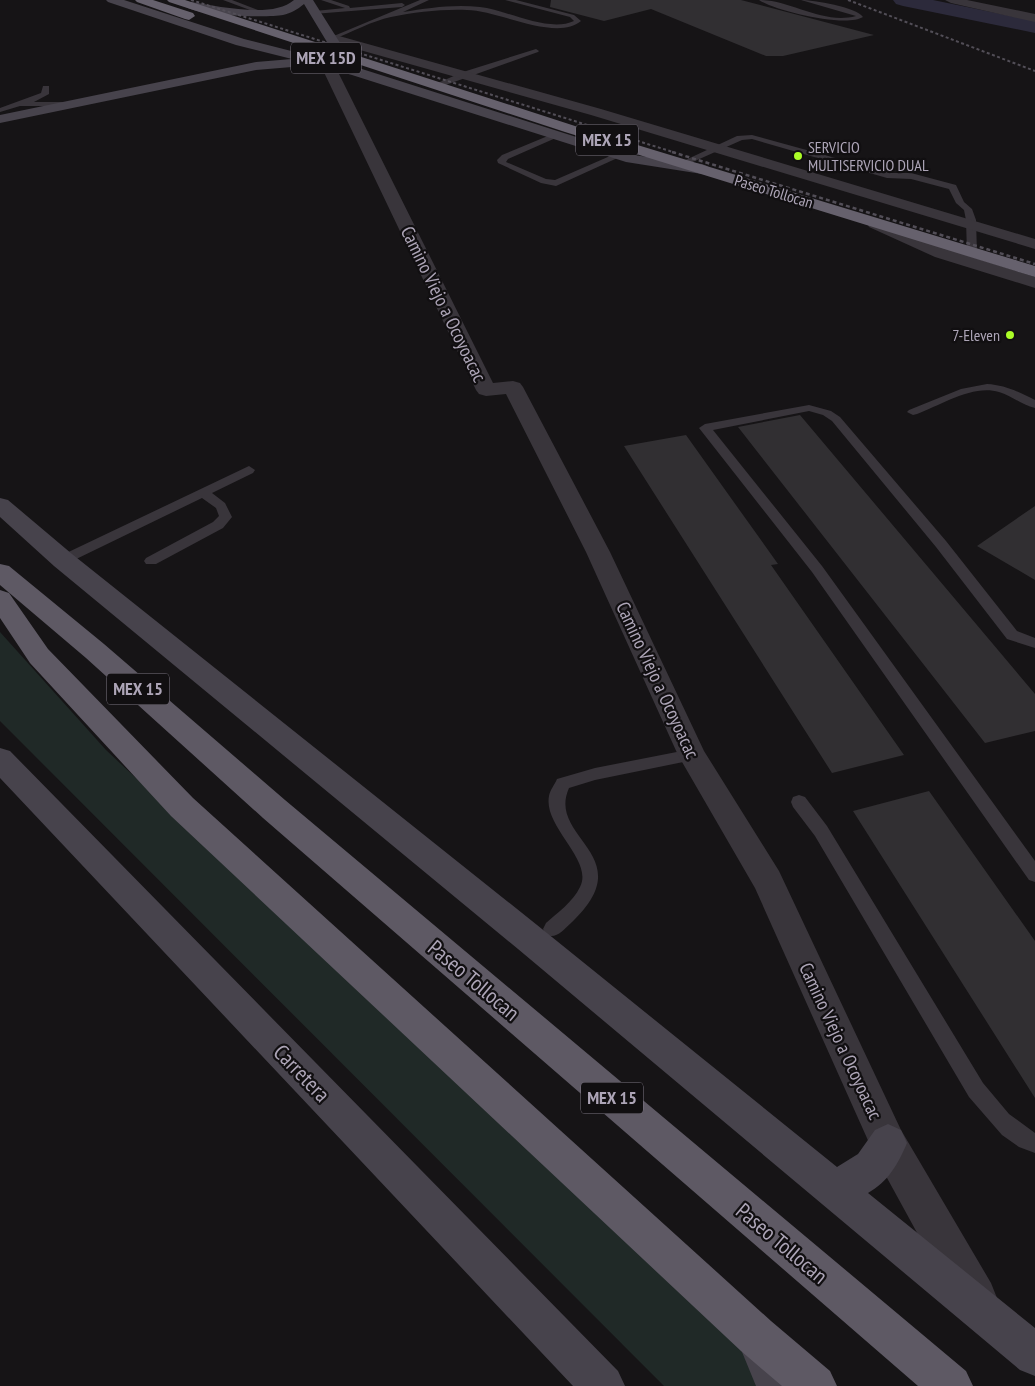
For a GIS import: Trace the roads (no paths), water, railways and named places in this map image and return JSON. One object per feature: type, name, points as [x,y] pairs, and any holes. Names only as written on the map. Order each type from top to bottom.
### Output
[{"type":"highway","name":"MEX 15D","points":[[140,0],[449,96],[512,110]]},
{"type":"highway","name":"MEX 15","points":[[173,0],[335,60],[438,85],[512,110]]},
{"type":"highway","name":"Paseo Tollocan","points":[[512,110],[972,253],[1032,280]]},
{"type":"highway","name":"Paseo Tollocan","points":[[0,572],[95,651],[274,809],[950,1386]]},
{"type":"highway","points":[[0,599],[39,656],[182,806],[756,1336],[815,1386]]},
{"type":"main road","points":[[112,0],[240,42],[335,60],[357,72],[631,159],[702,169]]},
{"type":"main road","points":[[192,6],[263,13],[285,12],[296,7],[301,0]]},
{"type":"main road","points":[[307,0],[332,38],[335,60]]},
{"type":"main road","points":[[186,80],[213,72],[241,59],[246,50],[240,42]]},
{"type":"main road","points":[[0,119],[256,66],[335,60]]},
{"type":"main road","points":[[0,505],[63,560],[523,933],[1035,1355]]},
{"type":"main road","name":"Carretera","points":[[0,759],[603,1386]]},
{"type":"main road","points":[[832,1189],[869,1172],[888,1143]]},
{"type":"main road","points":[[756,1336],[778,1386]]},
{"type":"street","points":[[950,0],[1035,18]]},
{"type":"street","points":[[332,38],[466,74],[718,147],[1035,244]]},
{"type":"street","name":"Camino Viejo a Ocoyoacac","points":[[335,60],[486,390],[514,387],[598,552],[692,755],[768,881],[888,1143],[985,1314]]},
{"type":"street","points":[[875,223],[941,253],[1032,280]]},
{"type":"lane","points":[[226,0],[263,13]]},
{"type":"lane","points":[[324,0],[356,9]]},
{"type":"lane","points":[[332,38],[426,0]]},
{"type":"lane","points":[[390,15],[474,8],[494,11],[556,27],[574,24],[578,21],[572,16],[508,0]]},
{"type":"lane","points":[[762,0],[784,6],[844,21],[860,17],[860,15],[855,13],[802,0],[784,6]]},
{"type":"lane","points":[[316,13],[400,3],[416,4]]},
{"type":"lane","points":[[438,85],[536,51]]},
{"type":"lane","points":[[0,110],[45,94],[46,88]]},
{"type":"lane","points":[[14,104],[68,104]]},
{"type":"lane","points":[[556,135],[505,157],[501,160],[502,163],[544,181],[556,183],[620,155]]},
{"type":"lane","points":[[683,163],[740,138],[752,137],[890,176],[911,176],[953,187],[960,203],[968,209],[972,253]]},
{"type":"lane","points":[[914,412],[976,388],[993,387],[1010,391],[1035,406]]},
{"type":"lane","points":[[1035,642],[1012,635],[922,522],[836,419],[827,413],[809,408],[705,428],[817,568],[952,762],[1035,875]]},
{"type":"lane","points":[[63,560],[249,470]]},
{"type":"lane","points":[[151,561],[218,525],[226,517],[226,510],[203,493]]},
{"type":"lane","points":[[552,929],[582,900],[590,883],[590,870],[559,815],[558,796],[563,783],[594,774],[692,755]]},
{"type":"lane","points":[[799,802],[821,831],[976,1090],[995,1114],[1026,1140],[1035,1143]]},
{"type":"waterway","points":[[903,0],[1035,27]]},
{"type":"railway","points":[[191,0],[676,153]]},
{"type":"railway","points":[[848,0],[1035,71]]},
{"type":"railway","points":[[672,152],[1035,264]]},
{"type":"place","name":"SERVICIO MULTISERVICIO DUAL","points":[[798,156]]},
{"type":"place","name":"7-Eleven","points":[[1010,335]]}]
